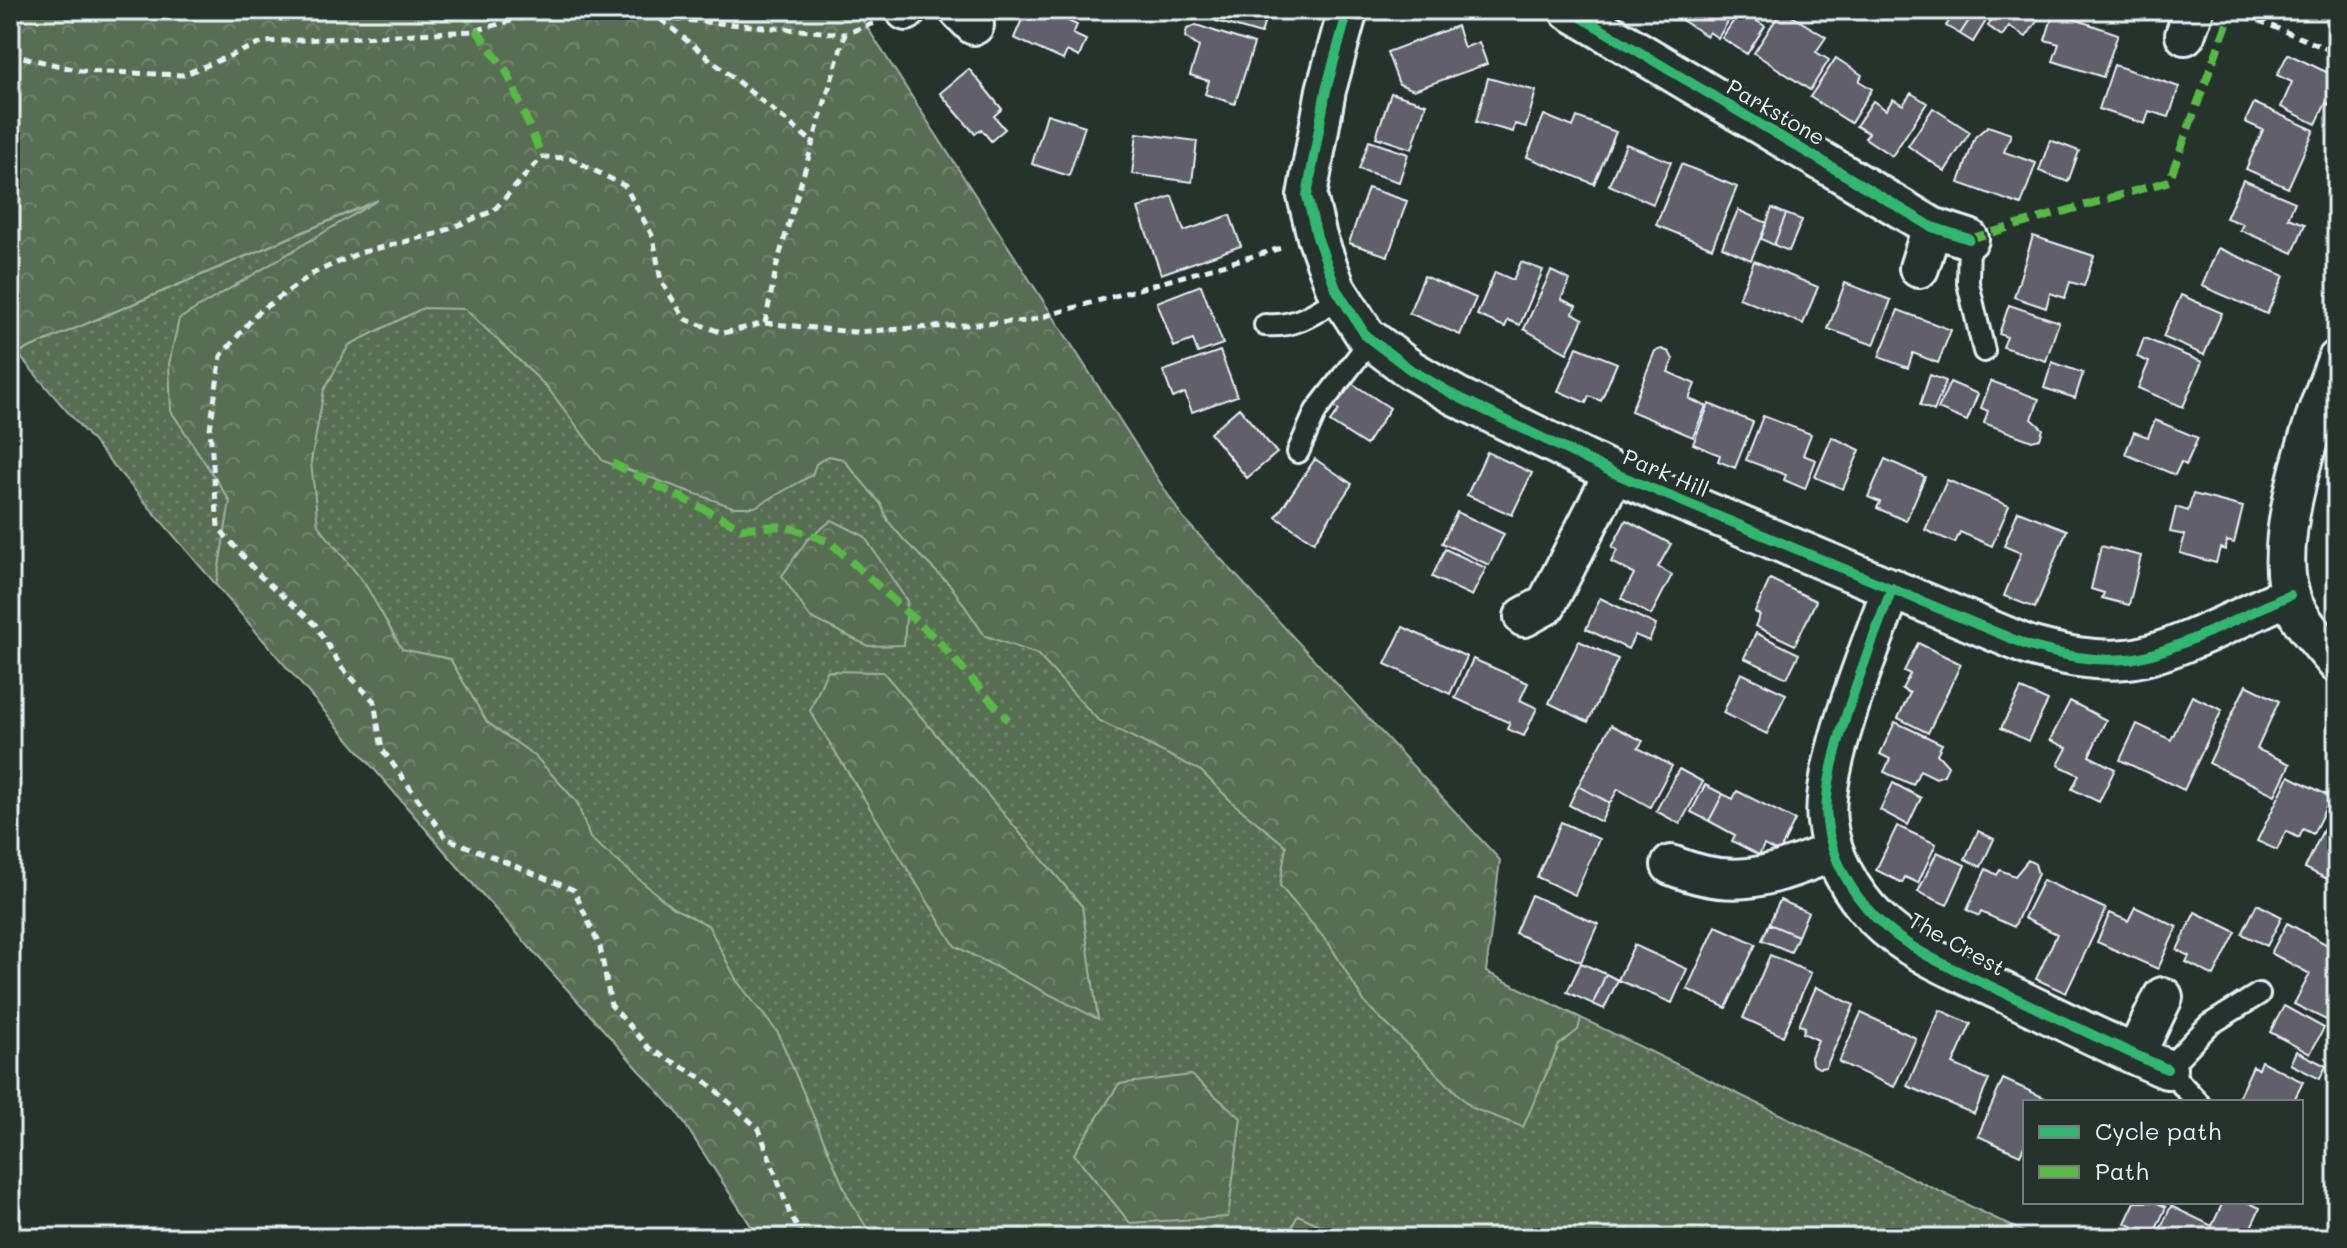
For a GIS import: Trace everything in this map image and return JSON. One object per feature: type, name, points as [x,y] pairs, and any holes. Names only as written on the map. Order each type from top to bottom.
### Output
[{"type":"street","name":"Park Hill","points":[[1348,10],[1326,90],[1307,196],[1317,237],[1341,297],[1371,340],[1456,396],[1614,473],[2029,646],[2079,659],[2130,659],[2178,643],[2290,595]]},
{"type":"street","name":"Parkstone","points":[[1569,10],[1932,227],[1969,239]]},
{"type":"street","points":[[1919,268],[1932,227]]},
{"type":"street","points":[[2337,360],[2291,499],[2284,555],[2290,595],[2306,624],[2337,663]]},
{"type":"street","points":[[1524,617],[1546,605],[1614,473]]},
{"type":"street","name":"The Crest","points":[[1892,588],[1838,745],[1826,820],[1834,852],[1850,886],[1876,918],[1904,940],[2151,1062]]},
{"type":"street","points":[[1671,865],[1703,878],[1733,881],[1772,874],[1834,852]]},
{"type":"street","points":[[2151,1062],[2163,997]]},
{"type":"lane","points":[[1969,239],[1968,283],[1984,351]]},
{"type":"lane","points":[[1265,325],[1283,327],[1297,322],[1341,297]]},
{"type":"lane","points":[[1298,452],[1316,411],[1371,340]]},
{"type":"lane","points":[[2196,1100],[2151,1062],[2259,994]]},
{"type":"path","points":[[11,55],[81,71],[183,75],[264,42],[474,31],[550,10]]},
{"type":"path","points":[[620,10],[659,18],[845,34],[906,10]]},
{"type":"path","points":[[2233,10],[2337,53]]},
{"type":"path","points":[[659,18],[815,144]]},
{"type":"path","points":[[765,323],[777,264],[815,144],[845,34]]},
{"type":"path","points":[[803,1238],[790,1214],[759,1129],[702,1078],[650,1049],[611,1005],[600,947],[574,890],[446,838],[382,749],[374,701],[342,668],[315,624],[260,576],[218,527],[210,429],[221,356],[257,313],[314,273],[359,253],[436,234],[493,211],[542,157],[570,158],[625,186],[653,237],[661,281],[685,319],[723,333],[765,323],[853,332],[975,327],[1028,321],[1317,237]]},
{"type":"green space","points":[[10,10],[856,10],[1183,518],[1500,860],[1486,972],[1581,1018],[1578,1030],[1559,1045],[1523,1127],[1472,1108],[1365,1003],[1330,945],[1280,886],[1286,846],[1233,803],[1201,771],[1098,720],[1037,654],[985,636],[951,586],[904,540],[888,521],[881,504],[843,459],[828,456],[816,464],[812,475],[755,507],[733,507],[603,461],[547,387],[465,309],[423,308],[349,345],[324,390],[311,462],[318,525],[365,584],[402,649],[450,659],[487,722],[535,756],[577,802],[590,838],[673,908],[708,925],[737,981],[778,1033],[848,1197],[873,1238],[759,1238],[677,1112],[473,884],[216,585],[230,501],[171,411],[169,364],[179,319],[378,200],[17,353],[10,344]]},
{"type":"green space","points":[[386,197],[937,439],[1486,972],[2036,1238],[759,1238],[677,1112],[473,884],[17,353]]},
{"type":"green space","points":[[832,520],[864,536],[907,601],[904,645],[868,646],[810,617],[782,576],[807,540]]},
{"type":"green space","points":[[827,671],[883,672],[1082,906],[1098,1019],[955,946],[810,711]]},
{"type":"green space","points":[[1191,1075],[1241,1118],[1228,1217],[1130,1223],[1074,1154],[1119,1084]]},
{"type":"green space","points":[[1298,1215],[1349,1238],[1286,1238]]},
{"type":"building","points":[[1026,10],[1044,10],[1077,25],[1073,34],[1086,40],[1079,57],[1067,51],[1063,60],[1014,38]]},
{"type":"building","points":[[1219,10],[1268,10],[1261,34],[1216,21]]},
{"type":"building","points":[[1685,10],[1735,10],[1718,38],[1709,32],[1707,36],[1680,19]]},
{"type":"building","points":[[1782,10],[1826,37],[1816,52],[1829,60],[1810,90],[1754,53]]},
{"type":"building","points":[[1956,10],[1976,10],[1960,34],[1946,26]]},
{"type":"building","points":[[1976,10],[1989,16],[1973,42],[1960,34]]},
{"type":"building","points":[[1993,10],[2045,10],[2026,37],[2009,26],[2002,36],[1988,26],[1995,14]]},
{"type":"building","points":[[2320,10],[2337,10],[2337,24],[2319,13]]},
{"type":"building","points":[[1740,11],[1765,26],[1747,54],[1722,38]]},
{"type":"building","points":[[2054,12],[2118,34],[2103,77],[2053,61],[2059,44],[2045,40]]},
{"type":"building","points":[[1196,25],[1254,44],[1235,104],[1205,94],[1209,81],[1190,75],[1199,47],[1185,37],[1187,29]]},
{"type":"building","points":[[1457,26],[1464,48],[1479,42],[1487,64],[1414,90],[1399,84],[1387,52]]},
{"type":"building","points":[[2288,54],[2337,77],[2337,108],[2326,103],[2316,124],[2281,107],[2292,82],[2277,75]]},
{"type":"building","points":[[1836,58],[1862,75],[1859,81],[1872,89],[1851,123],[1810,97]]},
{"type":"building","points":[[2114,65],[2179,87],[2169,117],[2149,111],[2145,124],[2099,109]]},
{"type":"building","points":[[969,69],[1002,109],[994,116],[1005,129],[991,141],[981,129],[975,134],[940,93]]},
{"type":"building","points":[[1488,78],[1536,91],[1526,127],[1515,124],[1513,132],[1476,122]]},
{"type":"building","points":[[1391,93],[1426,104],[1412,149],[1376,137]]},
{"type":"building","points":[[1911,93],[1927,103],[1892,156],[1865,138],[1869,133],[1856,126],[1873,101],[1886,110],[1893,99],[1903,105]]},
{"type":"building","points":[[2254,103],[2314,130],[2288,188],[2246,169],[2263,130],[2245,122]]},
{"type":"building","points":[[1933,108],[1970,132],[1945,171],[1908,146]]},
{"type":"building","points":[[1047,114],[1085,126],[1069,176],[1032,164]]},
{"type":"building","points":[[1544,115],[1573,127],[1577,117],[1616,132],[1594,184],[1527,157]]},
{"type":"building","points":[[1988,126],[2011,134],[2004,152],[2036,163],[2021,205],[1959,183],[1975,137]]},
{"type":"building","points":[[1137,133],[1197,141],[1192,182],[1132,174]]},
{"type":"building","points":[[2050,140],[2079,151],[2068,182],[2039,171]]},
{"type":"building","points":[[1369,141],[1408,154],[1399,182],[1359,169]]},
{"type":"building","points":[[1626,144],[1671,162],[1653,204],[1609,185]]},
{"type":"building","points":[[1681,164],[1737,187],[1712,248],[1656,225]]},
{"type":"building","points":[[2243,180],[2295,202],[2288,218],[2305,224],[2293,253],[2240,230],[2243,224],[2226,218]]},
{"type":"building","points":[[1368,188],[1407,201],[1388,256],[1349,243]]},
{"type":"building","points":[[1172,196],[1184,231],[1230,215],[1241,246],[1161,274],[1138,208]]},
{"type":"building","points":[[1772,208],[1786,214],[1774,245],[1761,239]]},
{"type":"building","points":[[1738,210],[1767,223],[1751,260],[1722,247]]},
{"type":"building","points":[[1786,214],[1802,220],[1789,251],[1774,245]]},
{"type":"building","points":[[2033,236],[2094,256],[2084,286],[2070,282],[2065,298],[2050,293],[2046,308],[2014,297]]},
{"type":"building","points":[[2218,248],[2284,276],[2267,314],[2202,286]]},
{"type":"building","points":[[1754,261],[1818,287],[1803,324],[1739,298]]},
{"type":"building","points":[[1521,262],[1543,270],[1520,325],[1508,320],[1505,327],[1477,315],[1495,272],[1513,280]]},
{"type":"building","points":[[1551,271],[1570,280],[1561,299],[1576,306],[1573,313],[1583,319],[1567,353],[1524,329]]},
{"type":"building","points":[[1424,276],[1476,298],[1460,335],[1409,313]]},
{"type":"building","points":[[1845,283],[1891,300],[1874,345],[1828,329]]},
{"type":"building","points":[[1201,285],[1223,344],[1198,353],[1193,340],[1174,347],[1157,302]]},
{"type":"building","points":[[2181,295],[2222,313],[2204,355],[2163,337]]},
{"type":"building","points":[[2009,305],[2059,322],[2046,361],[2003,347],[2007,337],[1999,334]]},
{"type":"building","points":[[1898,310],[1951,330],[1938,363],[1913,353],[1908,368],[1879,357]]},
{"type":"building","points":[[2144,338],[2202,362],[2183,407],[2138,388],[2149,362],[2137,357]]},
{"type":"building","points":[[1577,347],[1617,363],[1601,401],[1589,396],[1586,403],[1558,391]]},
{"type":"building","points":[[1662,349],[1669,352],[1673,359],[1668,372],[1695,384],[1689,399],[1706,406],[1693,437],[1631,411],[1655,351]]},
{"type":"building","points":[[1220,351],[1237,396],[1192,412],[1185,393],[1173,398],[1163,371]]},
{"type":"building","points":[[2052,362],[2083,373],[2075,398],[2044,388]]},
{"type":"building","points":[[1930,375],[1946,381],[1934,411],[1920,405]]},
{"type":"building","points":[[1991,381],[2039,399],[2032,419],[2043,429],[2040,439],[2032,441],[1984,423],[1988,411],[1981,408]]},
{"type":"building","points":[[1350,382],[1390,408],[1366,445],[1330,422],[1339,410],[1334,407]]},
{"type":"building","points":[[1950,382],[1978,394],[1967,421],[1938,409]]},
{"type":"building","points":[[1709,404],[1753,422],[1735,468],[1718,461],[1720,455],[1693,444]]},
{"type":"building","points":[[1239,408],[1277,453],[1247,478],[1210,433]]},
{"type":"building","points":[[1763,416],[1811,434],[1803,455],[1816,460],[1805,489],[1784,480],[1786,475],[1746,460]]},
{"type":"building","points":[[2155,420],[2198,438],[2186,465],[2181,462],[2175,475],[2125,454],[2134,432],[2148,437]]},
{"type":"building","points":[[1832,437],[1860,450],[1843,489],[1815,477]]},
{"type":"building","points":[[1487,452],[1532,473],[1512,515],[1467,495]]},
{"type":"building","points":[[1315,459],[1352,484],[1314,542],[1276,517]]},
{"type":"building","points":[[1885,459],[1925,477],[1906,521],[1877,508],[1880,502],[1868,497]]},
{"type":"building","points":[[1947,480],[2009,506],[1992,546],[1960,532],[1955,543],[1925,530]]},
{"type":"building","points":[[2193,494],[2243,507],[2234,543],[2227,541],[2225,550],[2220,548],[2216,563],[2180,553],[2185,535],[2170,532],[2176,507],[2188,511]]},
{"type":"building","points":[[2018,511],[2067,530],[2035,608],[2004,596],[2021,553],[2004,546]]},
{"type":"building","points":[[1457,512],[1504,534],[1489,565],[1442,543]]},
{"type":"building","points":[[1626,520],[1671,544],[1658,567],[1672,575],[1651,615],[1621,598],[1634,574],[1611,562],[1617,550],[1612,547]]},
{"type":"building","points":[[2101,546],[2141,556],[2129,605],[2102,598],[2104,593],[2091,589]]},
{"type":"building","points":[[1445,549],[1486,568],[1472,596],[1432,577]]},
{"type":"building","points":[[1770,579],[1816,601],[1795,645],[1755,626],[1760,615],[1755,612]]},
{"type":"building","points":[[1600,598],[1656,625],[1649,641],[1635,635],[1628,649],[1586,629]]},
{"type":"building","points":[[1403,627],[1467,657],[1450,694],[1385,664]]},
{"type":"building","points":[[1756,633],[1799,654],[1787,678],[1744,658]]},
{"type":"building","points":[[1579,641],[1618,659],[1588,722],[1549,703]]},
{"type":"building","points":[[1918,643],[1961,664],[1928,733],[1898,718],[1910,693],[1902,689],[1910,674],[1904,671]]},
{"type":"building","points":[[1473,659],[1528,683],[1520,700],[1537,708],[1524,736],[1507,729],[1510,723],[1455,698]]},
{"type":"building","points":[[1741,673],[1786,694],[1767,734],[1723,713]]},
{"type":"building","points":[[2246,685],[2279,701],[2257,749],[2290,764],[2275,795],[2209,763]]},
{"type":"building","points":[[2021,689],[2048,701],[2028,741],[2001,728]]},
{"type":"building","points":[[2192,696],[2222,710],[2184,790],[2120,760],[2137,724],[2171,740]]},
{"type":"building","points":[[2070,701],[2106,720],[2089,756],[2115,769],[2099,802],[2072,789],[2079,775],[2058,765],[2067,748],[2050,740]]},
{"type":"building","points":[[1895,722],[1942,744],[1937,754],[1948,766],[1944,775],[1936,778],[1920,770],[1913,785],[1884,772],[1890,759],[1880,754]]},
{"type":"building","points":[[1611,725],[1643,741],[1638,748],[1672,766],[1650,807],[1618,789],[1610,803],[1578,786]]},
{"type":"building","points":[[1679,769],[1703,782],[1680,824],[1656,811]]},
{"type":"building","points":[[2289,776],[2331,797],[2313,834],[2303,829],[2299,838],[2286,831],[2277,850],[2257,841]]},
{"type":"building","points":[[1893,783],[1921,798],[1908,825],[1880,810]]},
{"type":"building","points":[[1705,785],[1723,794],[1709,821],[1691,812]]},
{"type":"building","points":[[1578,786],[1610,803],[1601,822],[1569,805]]},
{"type":"building","points":[[1737,791],[1795,820],[1779,853],[1764,845],[1759,855],[1732,841],[1735,835],[1709,821],[1723,794],[1733,799]]},
{"type":"building","points":[[2337,801],[2337,874],[2333,882],[2305,868]]},
{"type":"building","points":[[1561,822],[1599,839],[1575,895],[1537,877]]},
{"type":"building","points":[[1897,826],[1936,844],[1918,883],[1905,877],[1902,883],[1876,870]]},
{"type":"building","points":[[1978,831],[1994,839],[1981,867],[1965,859]]},
{"type":"building","points":[[1937,852],[1965,865],[1947,905],[1918,892]]},
{"type":"building","points":[[2028,860],[2035,864],[2038,874],[2014,927],[1981,912],[1979,916],[1967,910],[1986,869],[1997,875],[2000,870],[2015,876]]},
{"type":"building","points":[[2043,880],[2106,909],[2066,993],[2036,979],[2057,934],[2024,918]]},
{"type":"building","points":[[1531,895],[1598,924],[1581,962],[1515,933]]},
{"type":"building","points":[[1780,900],[1808,912],[1798,936],[1769,924]]},
{"type":"building","points":[[2257,904],[2282,917],[2267,946],[2242,934]]},
{"type":"building","points":[[2135,907],[2177,927],[2158,969],[2097,942],[2110,913],[2128,921]]},
{"type":"building","points":[[2195,912],[2236,932],[2214,976],[2186,962],[2189,956],[2177,950]]},
{"type":"building","points":[[2287,923],[2337,950],[2337,999],[2326,1020],[2294,1004],[2310,974],[2271,953]]},
{"type":"building","points":[[1769,924],[1798,936],[1791,952],[1762,940]]},
{"type":"building","points":[[1716,926],[1756,944],[1726,1008],[1687,989]]},
{"type":"building","points":[[1634,945],[1687,969],[1672,1003],[1618,980]]},
{"type":"building","points":[[1770,955],[1811,973],[1783,1036],[1743,1018]]},
{"type":"building","points":[[1581,963],[1606,974],[1593,1004],[1567,992]]},
{"type":"building","points":[[1606,974],[1618,980],[1604,1009],[1593,1004]]},
{"type":"building","points":[[1816,987],[1854,1005],[1826,1067],[1819,1068],[1812,1064],[1811,1057],[1818,1040],[1803,1033],[1805,1027],[1799,1025]]},
{"type":"building","points":[[2284,1006],[2324,1028],[2310,1054],[2270,1032]]},
{"type":"building","points":[[1940,1010],[1971,1024],[1953,1064],[1989,1080],[1974,1114],[1907,1086]]},
{"type":"building","points":[[1861,1013],[1916,1038],[1894,1087],[1839,1062]]},
{"type":"building","points":[[2296,1051],[2326,1066],[2320,1079],[2290,1064]]},
{"type":"building","points":[[2261,1061],[2303,1082],[2294,1100],[2237,1100],[2253,1066],[2258,1069]]},
{"type":"building","points":[[2003,1079],[2045,1098],[2023,1100],[2023,1148],[2020,1155],[1978,1136]]},
{"type":"building","points":[[2134,1204],[2166,1207],[2153,1236],[2125,1223]]},
{"type":"building","points":[[2222,1204],[2251,1204],[2260,1208],[2246,1238],[2157,1237],[2171,1206],[2212,1226]]},
{"type":"marked path","points":[[462,10],[507,72],[542,157]]},
{"type":"marked path","points":[[1969,239],[2169,181],[2232,10]]},
{"type":"marked path","points":[[612,463],[742,528],[785,526],[830,542],[938,641],[1008,720]]},
{"type":"cycle path","points":[[1348,10],[1326,90],[1307,196],[1317,237],[1336,289],[1366,336],[1411,370],[1456,396],[1614,473],[2029,646],[2102,660],[2144,656],[2186,642],[2290,595]]},
{"type":"cycle path","points":[[1569,10],[1932,227],[1969,239]]},
{"type":"cycle path","points":[[1892,588],[1849,705],[1831,770],[1827,822],[1844,874],[1876,918],[1921,952],[2167,1069]]}]
